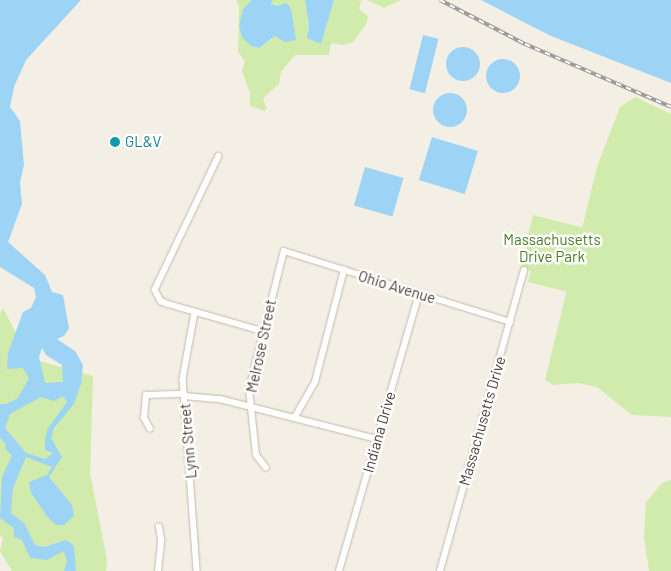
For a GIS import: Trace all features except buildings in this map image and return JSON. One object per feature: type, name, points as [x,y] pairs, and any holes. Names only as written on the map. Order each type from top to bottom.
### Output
[{"type":"street","points":[[219,156],[156,283],[157,296],[168,304],[262,331]]},
{"type":"street","name":"Ohio Avenue","points":[[284,252],[510,322]]},
{"type":"street","name":"Melrose Street","points":[[266,468],[256,455],[249,390],[262,331],[284,252]]},
{"type":"street","points":[[295,417],[315,382],[344,270]]},
{"type":"street","name":"Massachusetts Drive","points":[[440,571],[524,271]]},
{"type":"street","name":"Indiana Drive","points":[[339,571],[420,294]]},
{"type":"street","name":"Lynn Street","points":[[195,313],[184,365],[184,395],[197,571]]},
{"type":"street","points":[[150,428],[144,418],[146,395],[184,395],[220,399],[377,439]]},
{"type":"street","points":[[158,571],[161,540],[159,527]]},
{"type":"green space","points":[[236,0],[252,0],[251,46],[259,48],[272,39],[278,6],[270,4],[272,0],[305,0],[309,26],[307,38],[321,43],[334,0],[361,0],[359,9],[368,16],[367,23],[353,42],[343,45],[331,43],[329,55],[295,55],[281,72],[279,84],[263,98],[267,109],[265,111],[250,106],[250,93],[242,71],[245,61],[238,52],[239,6]]},
{"type":"green space","points":[[367,0],[401,0],[384,8]]},
{"type":"green space","points":[[635,97],[671,114],[671,417],[632,415],[597,387],[578,383],[553,385],[545,380],[597,167],[620,107]]},
{"type":"green space","name":"Massachusetts Drive Park","points":[[533,215],[584,228],[568,292],[528,282],[531,271],[520,268]]},
{"type":"green space","points":[[3,308],[29,358],[93,376],[90,473],[107,560],[106,571],[12,571],[0,551],[3,538],[0,535],[0,314]]},
{"type":"green space","points":[[671,480],[671,571],[649,571],[644,537],[646,502],[662,483]]},
{"type":"water","points":[[0,0],[81,0],[26,60],[14,87],[10,107],[20,121],[24,165],[20,182],[22,204],[8,242],[45,275],[52,292],[63,295],[69,328],[64,336],[57,339],[75,351],[83,365],[81,384],[74,404],[54,428],[51,438],[62,457],[49,477],[72,505],[74,516],[64,525],[56,525],[49,519],[31,493],[29,482],[47,475],[52,467],[26,457],[13,488],[11,513],[24,523],[35,545],[44,547],[66,540],[74,546],[76,571],[64,571],[67,561],[64,551],[47,560],[30,558],[22,540],[14,537],[14,528],[0,518],[2,477],[12,455],[5,449],[6,444],[0,438],[0,404],[6,404],[18,398],[29,378],[23,368],[7,369],[8,353],[23,312],[31,308],[36,297],[34,288],[0,267]],"holes":[[[42,348],[46,355],[62,365],[63,382],[45,383],[39,357]],[[63,396],[67,402],[48,428],[45,439],[45,450],[53,453],[45,459],[26,453],[5,428],[10,414],[41,397],[54,401]]]},
{"type":"water","points":[[252,0],[272,0],[271,4],[278,6],[286,3],[291,8],[296,40],[285,42],[275,36],[259,48],[251,46],[242,37],[239,26],[243,9]]},
{"type":"water","points":[[305,0],[334,0],[321,44],[307,38],[309,26]]},
{"type":"water","points":[[481,0],[671,0],[671,83],[551,36]]},
{"type":"water","points":[[423,35],[439,39],[425,93],[409,89]]},
{"type":"water","points":[[463,47],[475,52],[480,64],[475,76],[463,81],[451,76],[446,64],[451,52]]},
{"type":"water","points":[[503,59],[515,64],[520,76],[515,88],[503,93],[491,88],[486,76],[491,64]]},
{"type":"water","points":[[450,93],[462,98],[467,110],[462,122],[450,127],[438,122],[433,110],[438,98]]},
{"type":"water","points":[[432,137],[478,151],[465,194],[419,180]]},
{"type":"water","points":[[365,167],[403,178],[392,216],[354,205]]},
{"type":"railway","points":[[440,0],[525,44],[671,107]]},
{"type":"place","name":"GL&V","points":[[115,142]]}]
